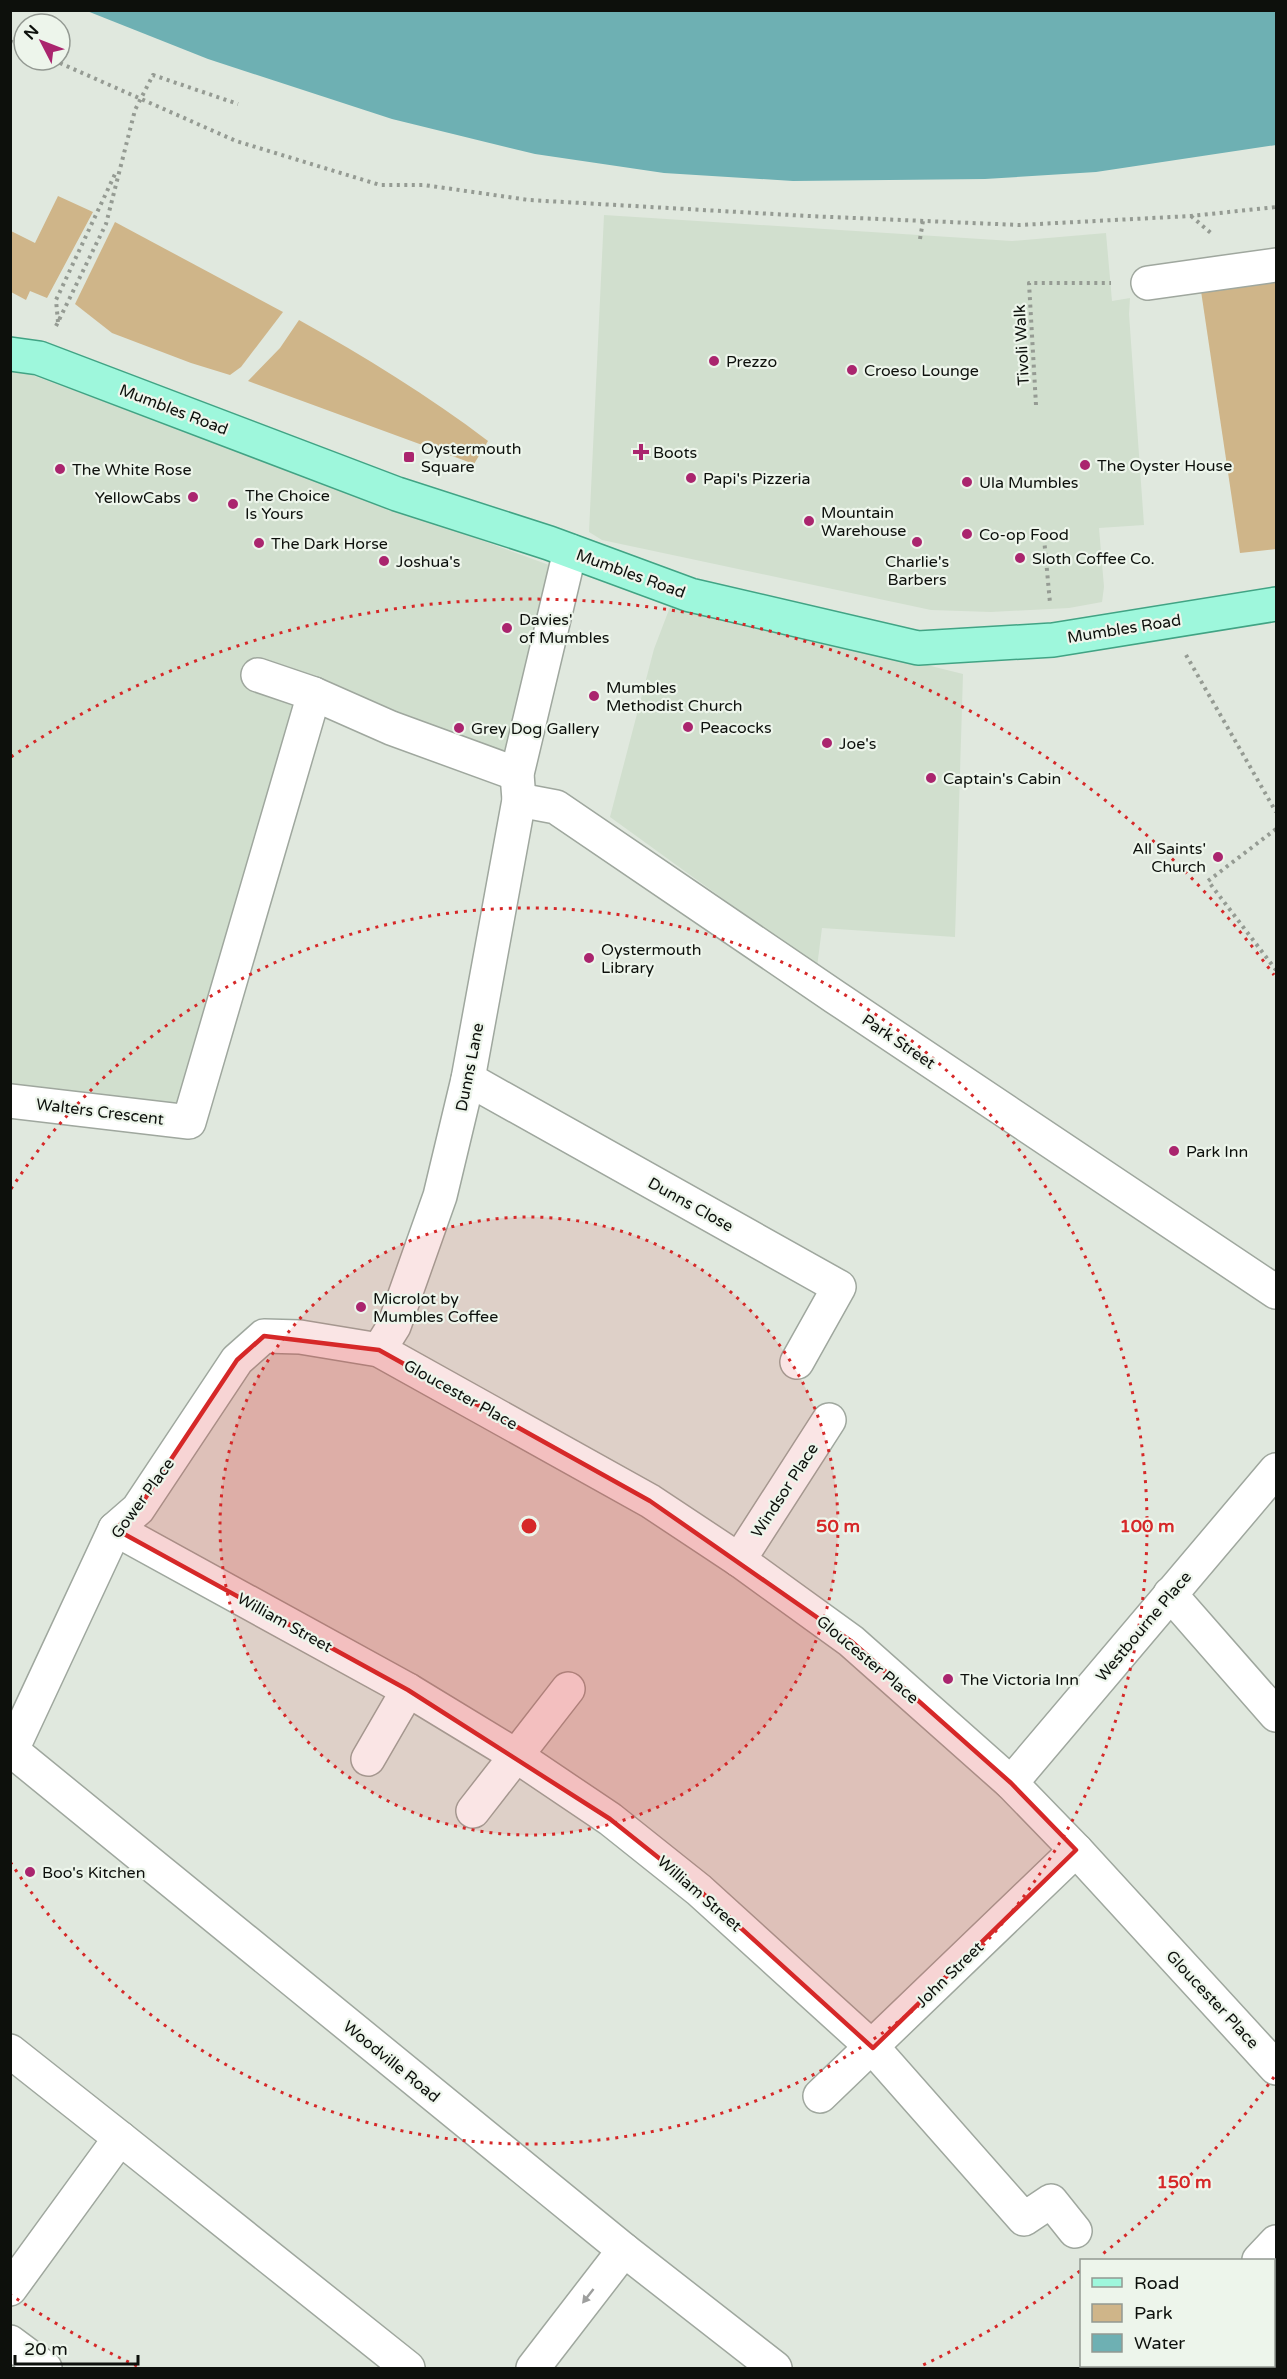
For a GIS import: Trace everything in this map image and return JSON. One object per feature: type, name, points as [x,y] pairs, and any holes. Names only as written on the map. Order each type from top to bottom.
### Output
[{"type":"main road","name":"Mumbles Road","points":[[25,356],[398,494],[570,551],[690,595],[918,648],[1053,640],[1276,604]]},
{"type":"street","points":[[1148,283],[1276,265]]},
{"type":"street","name":"Dunns Lane","points":[[379,1350],[394,1326],[441,1196],[468,1079],[518,787],[570,551]]},
{"type":"street","points":[[258,675],[314,694],[518,787]]},
{"type":"street","name":"Walters Crescent","points":[[10,1101],[189,1122],[314,694]]},
{"type":"street","name":"Park Street","points":[[518,787],[556,807],[835,998],[1276,1292]]},
{"type":"street","name":"Dunns Close","points":[[468,1079],[839,1287],[797,1362]]},
{"type":"street","name":"Gower Place","points":[[11,1751],[116,1529],[138,1509],[237,1360],[264,1336],[300,1337],[379,1350]]},
{"type":"street","name":"Gloucester Place","points":[[379,1350],[650,1502],[738,1560],[851,1641],[1011,1783],[1076,1850],[1276,2068]]},
{"type":"street","name":"Windsor Place","points":[[738,1560],[829,1420]]},
{"type":"street","name":"Westbourne Place","points":[[1011,1783],[1276,1470]]},
{"type":"street","name":"William Street","points":[[116,1529],[408,1690],[515,1755],[610,1818],[699,1890],[873,2048],[1024,2219],[1051,2201],[1075,2231]]},
{"type":"street","points":[[1170,1594],[1276,1715]]},
{"type":"street","points":[[473,1811],[568,1689]]},
{"type":"street","points":[[368,1759],[408,1690]]},
{"type":"street","name":"Woodville Road","points":[[11,1751],[624,2250],[775,2368]]},
{"type":"street","name":"John Street","points":[[820,2096],[873,2048],[1076,1850]]},
{"type":"street","points":[[10,2051],[408,2368]]},
{"type":"street","points":[[10,2289],[120,2138]]},
{"type":"street","points":[[1260,2259],[1276,2242]]},
{"type":"street","points":[[533,2368],[624,2250]]},
{"type":"street","points":[[10,2342],[45,2368]]},
{"type":"path","points":[[72,68],[236,141],[380,185],[424,185],[529,200],[1019,225],[1191,216],[1276,207]]},
{"type":"path","points":[[25,356],[58,323],[106,225],[135,110],[153,75],[238,104]]},
{"type":"path","points":[[58,323],[56,300],[97,218],[121,162]]},
{"type":"path","points":[[920,239],[923,221]]},
{"type":"path","name":"Tivoli Walk","points":[[1036,405],[1029,283],[1148,283]]},
{"type":"path","points":[[1044,538],[1053,640]]},
{"type":"path","points":[[1167,621],[1276,812]]},
{"type":"path","points":[[1276,829],[1208,881],[1276,970]]},
{"type":"highlighted area","points":[[264,1336],[379,1350],[650,1501],[851,1641],[1011,1783],[1076,1850],[873,2048],[699,1890],[610,1819],[408,1690],[115,1529],[138,1509],[237,1360]]},
{"type":"shaded area","points":[[604,215],[1012,241],[1106,233],[1112,301],[1130,298],[1129,314],[1144,525],[1099,528],[1104,587],[1102,602],[1069,608],[991,612],[931,610],[602,540],[589,532]]},
{"type":"shaded area","points":[[10,367],[560,569],[497,774],[306,705],[179,1108],[11,1089]]},
{"type":"shaded area","points":[[670,607],[778,628],[963,674],[955,937],[822,928],[817,967],[610,817],[654,649]]},
{"type":"green space","points":[[58,196],[93,212],[47,298],[30,291],[26,300],[11,292],[11,231],[35,243]]},
{"type":"green space","points":[[115,222],[283,312],[241,367],[230,375],[191,363],[112,333],[75,304]]},
{"type":"green space","points":[[1276,278],[1276,549],[1240,553],[1201,291]]},
{"type":"green space","points":[[299,320],[396,377],[488,441],[474,464],[248,381],[280,348]]},
{"type":"water","points":[[87,11],[1276,11],[1276,145],[1096,172],[985,179],[793,181],[664,173],[535,154],[392,119],[208,59]]},
{"type":"place","name":"Prezzo","points":[[714,361]]},
{"type":"place","name":"Croeso Lounge","points":[[852,370]]},
{"type":"place","name":"Boots","points":[[641,452]]},
{"type":"place","name":"Oystermouth Square","points":[[409,457]]},
{"type":"place","name":"The Oyster House","points":[[1085,465]]},
{"type":"place","name":"The White Rose","points":[[60,469]]},
{"type":"place","name":"Papi's Pizzeria","points":[[691,478]]},
{"type":"place","name":"Ula Mumbles","points":[[967,482]]},
{"type":"place","name":"YellowCabs","points":[[193,497]]},
{"type":"place","name":"The Choice Is Yours","points":[[233,504]]},
{"type":"place","name":"Mountain Warehouse","points":[[809,521]]},
{"type":"place","name":"Co-op Food","points":[[967,534]]},
{"type":"place","name":"Charlie's Barbers","points":[[917,542]]},
{"type":"place","name":"The Dark Horse","points":[[259,543]]},
{"type":"place","name":"Sloth Coffee Co.","points":[[1020,558]]},
{"type":"place","name":"Joshua's","points":[[384,561]]},
{"type":"place","name":"Davies' of Mumbles","points":[[507,628]]},
{"type":"place","name":"Mumbles Methodist Church","points":[[594,696]]},
{"type":"place","name":"Peacocks","points":[[688,727]]},
{"type":"place","name":"Grey Dog Gallery","points":[[459,728]]},
{"type":"place","name":"Joe's","points":[[827,743]]},
{"type":"place","name":"Captain's Cabin","points":[[931,778]]},
{"type":"place","name":"All Saints' Church","points":[[1218,857]]},
{"type":"place","name":"Oystermouth Library","points":[[589,958]]},
{"type":"place","name":"Park Inn","points":[[1174,1151]]},
{"type":"place","name":"Microlot by Mumbles Coffee","points":[[361,1307]]},
{"type":"place","name":"The Victoria Inn","points":[[948,1679]]},
{"type":"place","name":"Boo's Kitchen","points":[[30,1872]]}]
